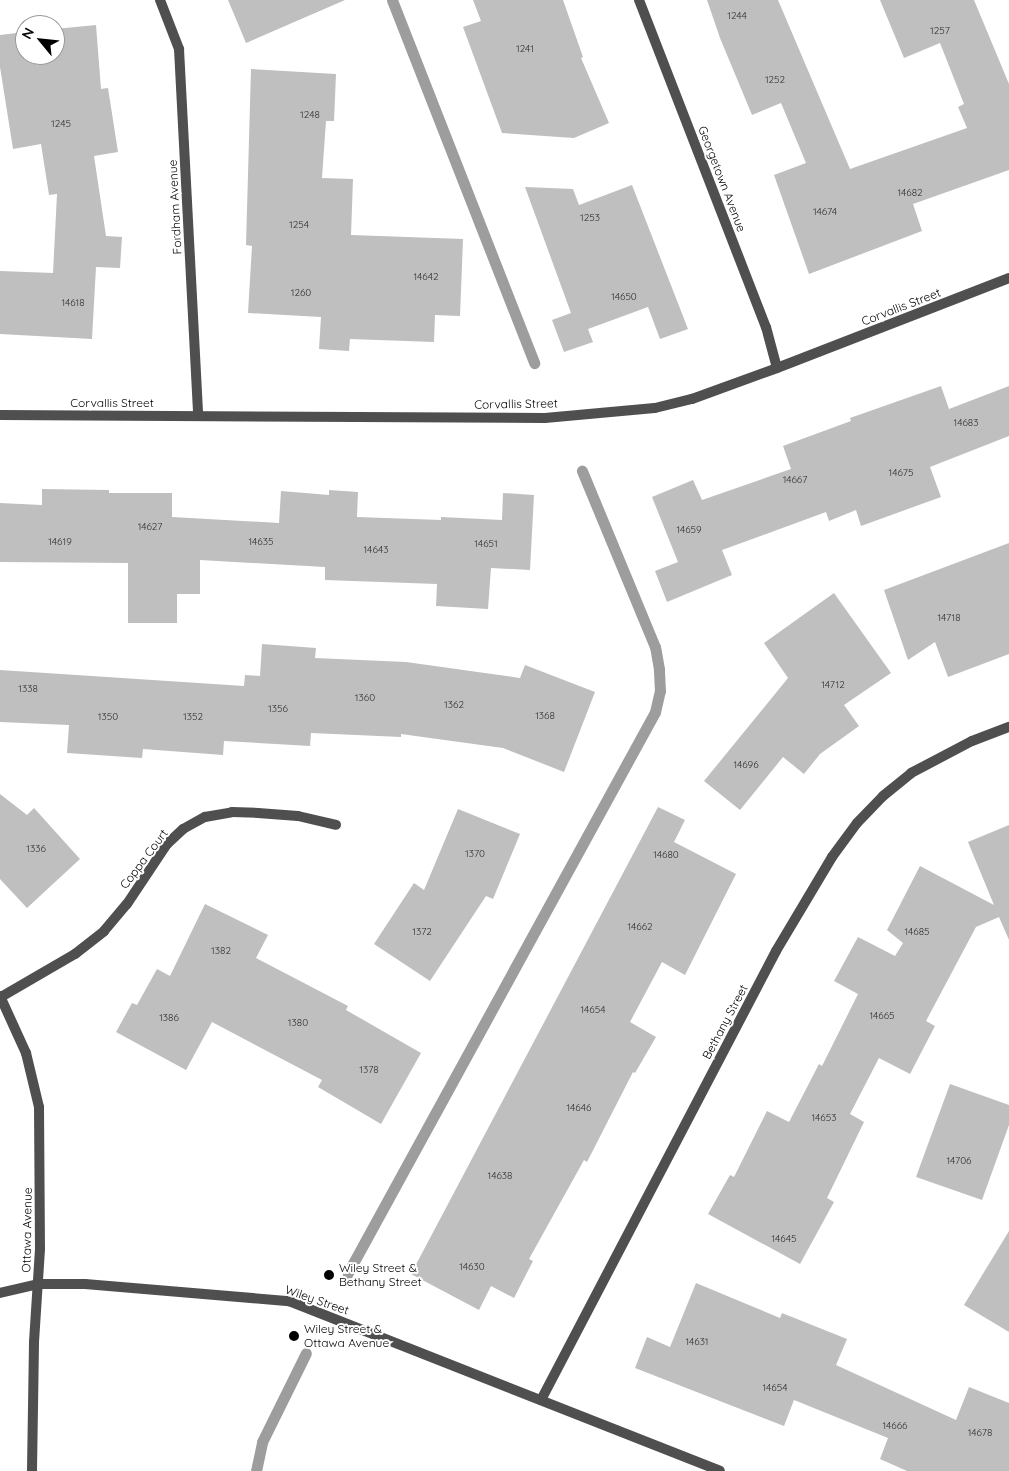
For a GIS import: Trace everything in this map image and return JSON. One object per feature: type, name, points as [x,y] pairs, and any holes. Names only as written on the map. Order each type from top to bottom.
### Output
[{"type":"street","name":"Fordham Avenue","points":[[160,0],[179,49],[198,416]]},
{"type":"street","name":"Georgetown Avenue","points":[[639,0],[766,327],[777,368]]},
{"type":"street","name":"Corvallis Street","points":[[0,415],[545,418],[655,408],[692,399],[777,368],[1009,278]]},
{"type":"street","name":"Bethany Street","points":[[541,1400],[776,951],[832,857],[856,823],[883,796],[911,773],[972,741],[1009,727]]},
{"type":"street","name":"Coppa Court","points":[[0,997],[75,954],[104,931],[127,904],[167,844],[183,829],[204,817],[232,812],[258,813],[298,816],[336,825]]},
{"type":"street","name":"Ottawa Avenue","points":[[0,997],[26,1053],[39,1106],[38,1284],[34,1342],[32,1471]]},
{"type":"street","name":"Wiley Street","points":[[0,1293],[38,1284],[85,1284],[289,1301],[720,1471]]},
{"type":"building","points":[[228,0],[345,0],[246,43]]},
{"type":"building","points":[[473,0],[563,0],[583,57],[581,58],[609,123],[574,138],[502,133],[463,27],[481,21]]},
{"type":"building","points":[[707,0],[778,0],[850,169],[967,128],[958,107],[964,104],[940,43],[904,58],[880,0],[974,0],[1009,84],[1009,170],[913,204],[922,231],[809,274],[774,175],[806,163],[781,103],[752,115],[720,38]]},
{"type":"building","points":[[96,25],[101,89],[108,88],[118,152],[94,156],[106,236],[122,237],[120,268],[96,267],[92,339],[0,334],[0,271],[53,273],[57,194],[49,195],[41,144],[13,149],[0,67],[0,35],[15,33],[15,65],[65,65],[65,28]]},
{"type":"building","points":[[251,69],[336,74],[334,121],[326,121],[322,178],[353,179],[351,235],[463,239],[460,316],[435,315],[434,342],[350,339],[349,351],[319,349],[321,317],[248,313],[252,246],[246,245]]},
{"type":"building","points":[[632,185],[688,329],[660,339],[648,307],[588,329],[593,342],[564,352],[552,320],[571,313],[525,187],[573,189],[579,205]]},
{"type":"building","points":[[941,386],[949,409],[1009,386],[1009,436],[930,467],[941,497],[861,526],[856,510],[829,521],[826,512],[722,550],[732,575],[667,602],[655,571],[678,562],[652,497],[693,480],[702,500],[791,469],[783,446],[851,421],[850,418]]},
{"type":"building","points":[[42,489],[109,490],[109,493],[172,493],[172,517],[279,523],[281,491],[329,495],[329,490],[358,492],[357,517],[441,520],[441,517],[502,520],[503,493],[534,495],[530,570],[491,568],[488,609],[436,606],[437,584],[325,580],[325,567],[200,560],[200,594],[177,594],[177,623],[128,623],[128,563],[0,562],[0,503],[42,505]]},
{"type":"building","points":[[1009,543],[1009,654],[948,677],[935,642],[908,660],[884,590]]},
{"type":"building","points":[[834,593],[891,673],[844,705],[859,726],[820,754],[804,774],[783,757],[740,810],[704,781],[788,678],[764,643]]},
{"type":"building","points":[[262,644],[316,648],[315,658],[406,662],[520,678],[525,665],[595,692],[564,772],[503,748],[401,734],[401,737],[311,733],[310,746],[224,741],[223,755],[143,749],[142,758],[67,753],[69,725],[0,722],[0,670],[244,686],[245,675],[260,676]]},
{"type":"building","points":[[0,794],[27,815],[34,808],[80,859],[27,908],[0,879]]},
{"type":"building","points":[[658,807],[685,820],[674,842],[736,874],[685,975],[662,962],[630,1022],[656,1037],[635,1073],[633,1072],[587,1162],[584,1160],[529,1259],[533,1261],[514,1298],[491,1286],[479,1310],[411,1274]]},
{"type":"building","points":[[458,809],[520,834],[493,899],[486,896],[430,981],[374,944],[414,883],[424,890]]},
{"type":"building","points":[[1009,825],[1009,940],[999,917],[976,927],[926,1021],[935,1026],[910,1074],[879,1058],[850,1114],[864,1122],[827,1198],[834,1202],[800,1264],[708,1214],[730,1175],[734,1177],[767,1111],[789,1122],[819,1064],[822,1066],[858,994],[834,981],[858,937],[895,956],[903,943],[887,930],[920,866],[994,905],[968,842]]},
{"type":"building","points":[[205,904],[268,935],[256,958],[348,1006],[346,1010],[421,1053],[381,1124],[318,1087],[322,1080],[212,1022],[186,1070],[116,1032],[132,1003],[137,1005],[157,969],[170,976]]},
{"type":"building","points":[[950,1084],[1009,1105],[1009,1125],[982,1200],[916,1177]]},
{"type":"building","points":[[1009,1231],[1009,1332],[964,1305]]},
{"type":"building","points":[[696,1283],[780,1318],[782,1313],[847,1339],[836,1365],[956,1420],[969,1387],[1009,1403],[1009,1471],[907,1471],[880,1459],[888,1438],[794,1400],[784,1426],[635,1368],[647,1337],[670,1347]]},
{"type":"waterway","points":[[392,0],[534,363]]},
{"type":"waterway","points":[[345,1278],[655,712],[660,691],[655,647],[582,471]]},
{"type":"waterway","points":[[256,1471],[262,1442],[306,1353]]},
{"type":"place","name":"Wiley Street & Bethany Street","points":[[329,1275]]},
{"type":"place","name":"Wiley Street & Ottawa Avenue","points":[[294,1336]]}]
